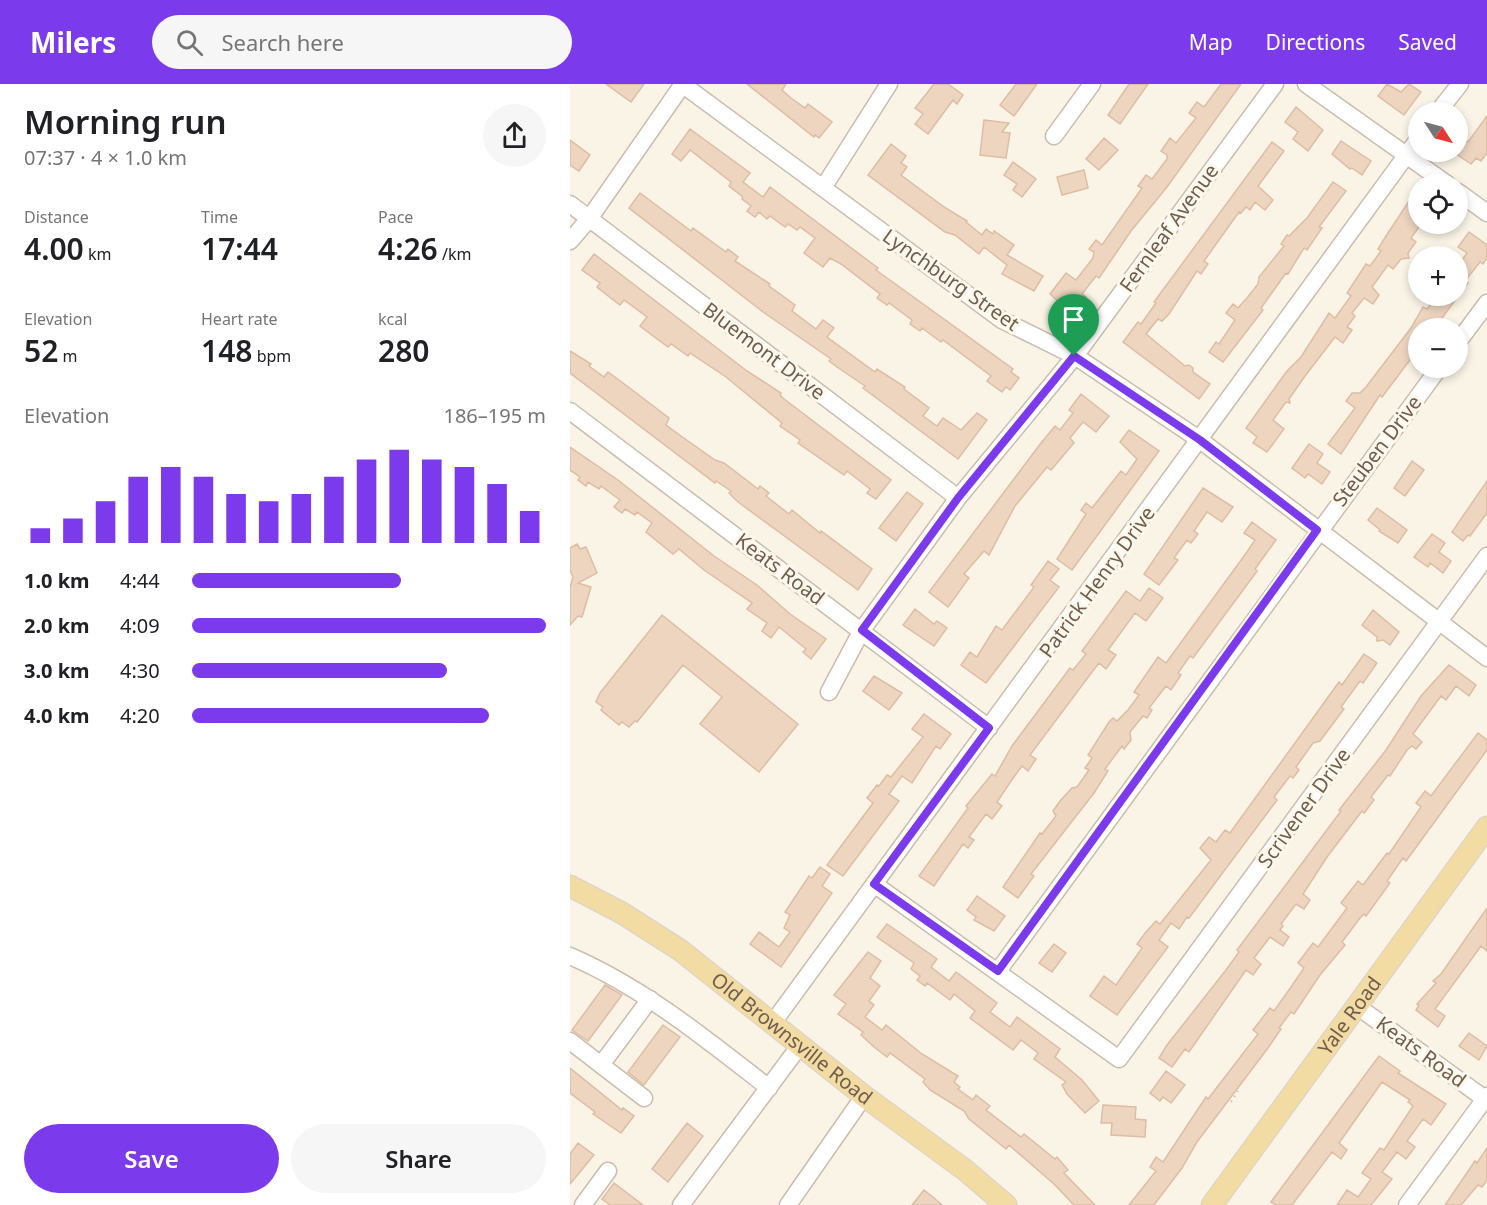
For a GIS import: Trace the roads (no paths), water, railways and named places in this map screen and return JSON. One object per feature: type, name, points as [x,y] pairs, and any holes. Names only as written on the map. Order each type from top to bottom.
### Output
[{"type":"main road","name":"Yale Road","points":[[1212,1205],[1487,827]]},
{"type":"main road","name":"Old Brownsville Road","points":[[570,886],[622,913],[680,950],[864,1096],[957,1163],[1006,1205]]},
{"type":"street","points":[[570,241],[589,219],[683,84]]},
{"type":"street","name":"Lynchburg Street","points":[[683,84],[1002,320],[1074,356],[1200,440],[1487,658]]},
{"type":"street","points":[[824,188],[889,84]]},
{"type":"street","points":[[1054,136],[1092,84]]},
{"type":"street","name":"Fernleaf Avenue","points":[[829,692],[862,630],[958,498],[1074,356],[1275,84]]},
{"type":"street","points":[[1306,84],[1432,174]]},
{"type":"street","points":[[1446,102],[1460,84]]},
{"type":"street","name":"Patrick Henry Drive","points":[[772,1024],[1408,153]]},
{"type":"street","points":[[1468,199],[1487,213]]},
{"type":"street","name":"Bluemont Drive","points":[[570,204],[958,498]]},
{"type":"street","points":[[1468,329],[1487,303]]},
{"type":"street","name":"Steuben Drive","points":[[998,971],[1317,530],[1431,378]]},
{"type":"street","name":"Keats Road","points":[[570,411],[989,728]]},
{"type":"street","name":"Scrivener Drive","points":[[998,971],[1119,1059],[1487,556]]},
{"type":"street","points":[[874,884],[998,971]]},
{"type":"street","points":[[570,956],[650,999],[683,1021],[769,1088]]},
{"type":"street","points":[[601,1065],[650,999]]},
{"type":"street","name":"Keats Road","points":[[1357,1006],[1486,1097]]},
{"type":"street","points":[[570,1041],[644,1098]]},
{"type":"street","points":[[681,1205],[801,1044]]},
{"type":"street","points":[[788,1205],[864,1096]]},
{"type":"street","points":[[1407,1205],[1486,1097]]},
{"type":"street","points":[[583,1205],[608,1171]]}]
